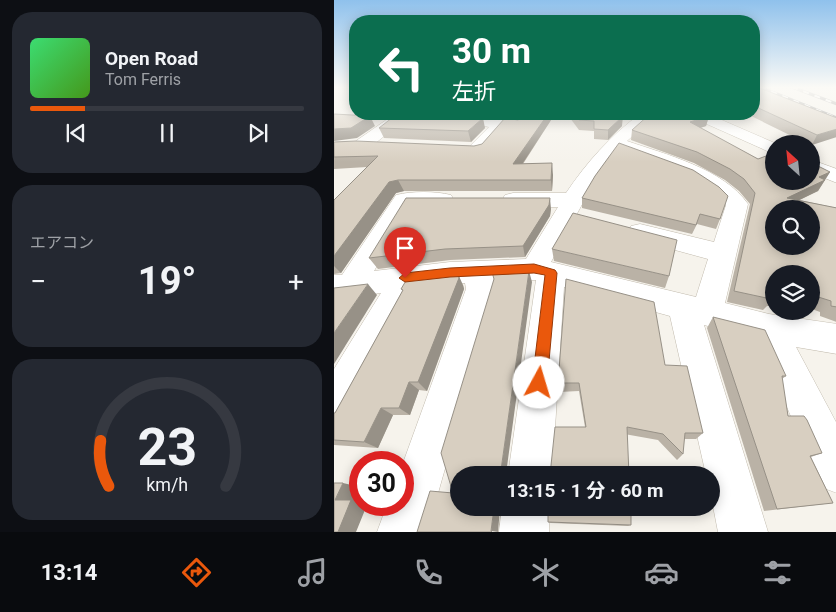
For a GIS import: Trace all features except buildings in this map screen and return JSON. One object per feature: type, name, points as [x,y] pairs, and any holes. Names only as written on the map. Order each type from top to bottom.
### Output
[{"type":"street","points":[[362,145],[396,120]]},
{"type":"street","points":[[458,150],[477,150],[500,124],[478,120]]},
{"type":"street","points":[[531,466],[542,271],[575,210],[594,165],[615,143],[632,120]]},
{"type":"street","points":[[709,120],[765,145]]},
{"type":"street","points":[[615,143],[680,166],[732,195],[737,204],[723,254],[695,309],[743,532]]},
{"type":"street","points":[[344,146],[391,146]]},
{"type":"street","points":[[820,170],[836,177]]},
{"type":"street","points":[[343,286],[404,200],[461,200]]},
{"type":"street","points":[[489,200],[575,210]]},
{"type":"street","points":[[622,227],[723,254]]},
{"type":"street","points":[[343,286],[476,272],[542,271],[769,328],[836,339]]},
{"type":"street","points":[[402,532],[480,289],[476,272]]},
{"type":"street","points":[[334,406],[405,278]]},
{"type":"street","points":[[769,328],[836,471]]},
{"type":"street","points":[[524,532],[525,516]]},
{"type":"waterway","points":[[334,132],[357,120]]},
{"type":"railway","points":[[822,112],[837,118]]},
{"type":"route","points":[[405,278],[450,273],[534,268],[551,273],[539,383]]}]
